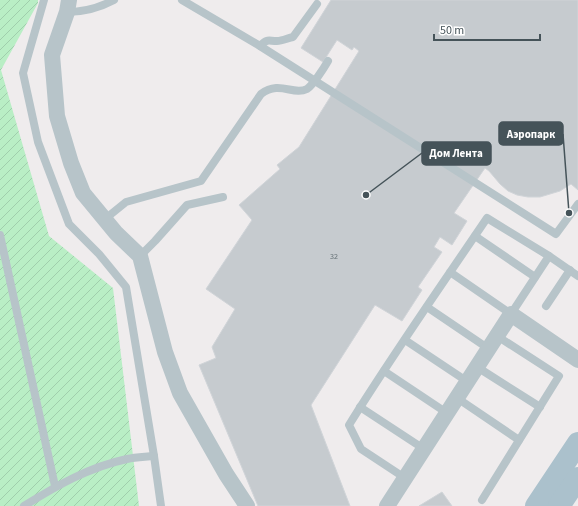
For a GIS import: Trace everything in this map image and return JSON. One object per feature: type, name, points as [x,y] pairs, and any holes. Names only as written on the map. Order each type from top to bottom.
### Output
[{"type":"main road","points":[[536,506],[578,443]]},
{"type":"main road","points":[[559,506],[578,478]]},
{"type":"street","points":[[68,6],[52,55],[57,116],[71,163],[83,193],[116,233],[140,256],[165,352],[180,393],[226,474],[247,506]]},
{"type":"street","points":[[386,506],[511,314],[578,360]]},
{"type":"lane","points":[[44,0],[24,73],[38,142],[69,224],[99,254],[126,287],[161,506]]},
{"type":"lane","points":[[68,6],[79,12],[114,0]]},
{"type":"lane","points":[[182,0],[260,46],[556,234],[578,204]]},
{"type":"lane","points":[[260,46],[266,40],[277,41],[293,37],[317,4]]},
{"type":"lane","points":[[105,219],[126,202],[201,181],[261,94],[268,89],[277,87],[299,90],[307,89],[328,61]]},
{"type":"lane","points":[[140,256],[187,205],[223,197]]},
{"type":"lane","points":[[405,478],[361,449],[349,425],[487,218],[549,256],[578,276]]},
{"type":"lane","points":[[0,235],[55,486]]},
{"type":"lane","points":[[475,236],[535,277]]},
{"type":"lane","points":[[450,272],[511,314],[549,256]]},
{"type":"lane","points":[[546,306],[570,270]]},
{"type":"lane","points":[[427,306],[559,376],[482,500]]},
{"type":"lane","points":[[405,340],[468,382]]},
{"type":"lane","points":[[477,367],[540,407]]},
{"type":"lane","points":[[384,372],[447,413]]},
{"type":"lane","points":[[457,398],[519,440]]},
{"type":"lane","points":[[360,407],[424,449]]},
{"type":"lane","points":[[24,506],[55,486],[84,473],[127,459],[154,456]]},
{"type":"green space","points":[[0,0],[38,0],[38,3],[1,70],[49,236],[113,288],[139,506],[0,506]]},
{"type":"building","points":[[331,0],[578,0],[578,190],[571,184],[560,191],[540,197],[517,195],[508,191],[485,168],[454,213],[467,221],[452,245],[440,237],[434,247],[442,252],[418,287],[422,290],[402,321],[375,305],[311,405],[350,506],[258,506],[199,365],[216,358],[212,347],[235,309],[206,289],[252,220],[239,205],[280,169],[277,165],[299,147],[359,51],[354,47],[352,50],[337,40],[323,62],[301,48]]},
{"type":"building","points":[[442,492],[452,506],[419,506]]},
{"type":"place","name":"Дом Лента","points":[[366,195]]},
{"type":"place","name":"Аэропарк","points":[[569,213]]}]
